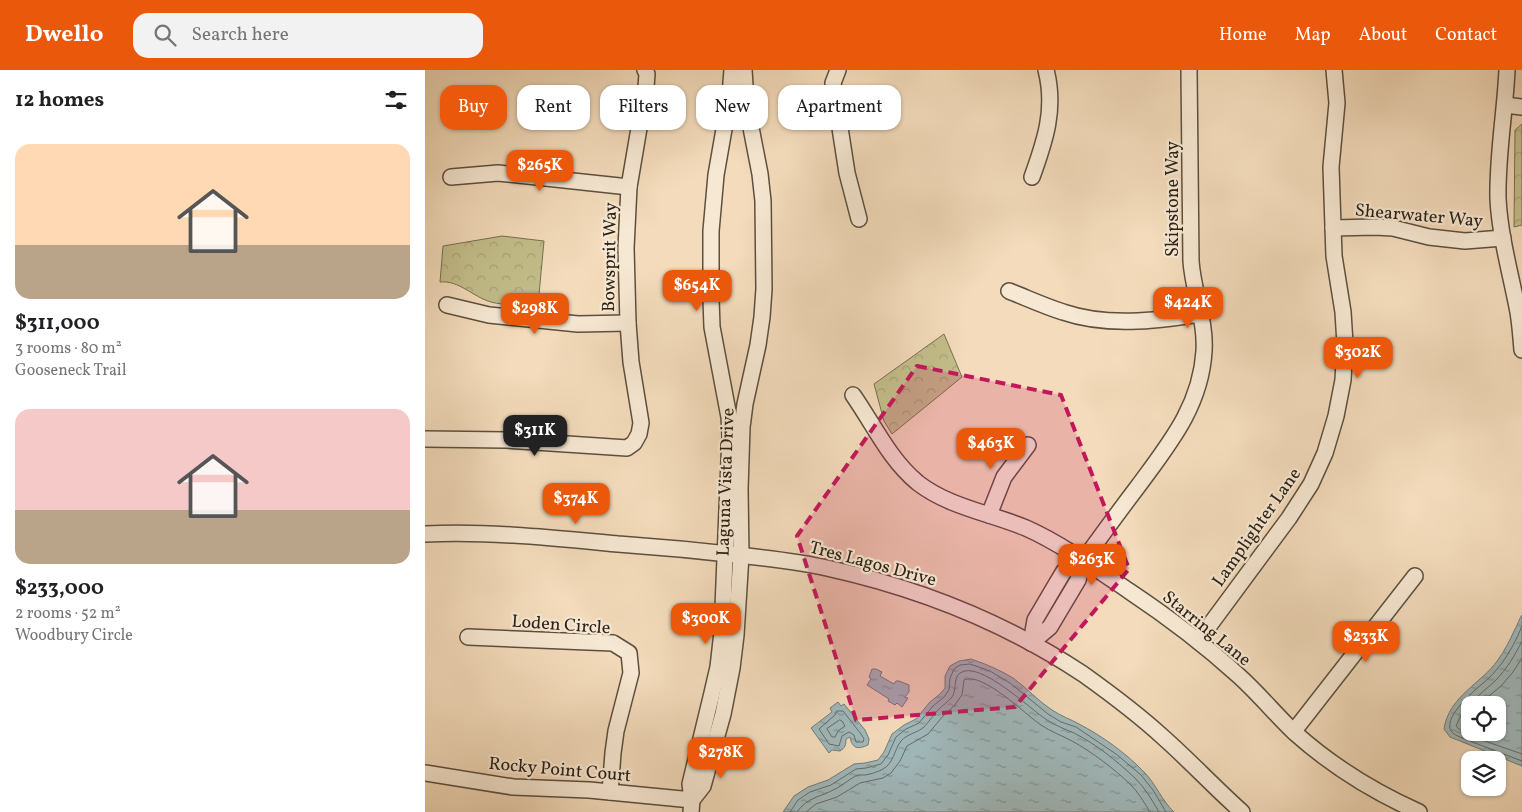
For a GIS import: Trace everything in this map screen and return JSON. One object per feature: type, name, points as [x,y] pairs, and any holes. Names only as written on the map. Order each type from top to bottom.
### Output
[{"type":"street","name":"Bowsprit Way","points":[[425,439],[506,440],[627,448],[634,443],[639,434],[641,423],[627,323],[626,248],[629,187],[646,87],[645,70]]},
{"type":"street","name":"Laguna Vista Drive","points":[[732,70],[730,95],[716,175],[711,230],[711,299],[713,326],[729,417],[734,554]]},
{"type":"street","name":"Laguna Vista Drive","points":[[692,806],[690,784],[713,693],[723,632],[734,554],[740,489],[742,427],[762,317],[763,210],[760,174],[746,102],[744,70]]},
{"type":"street","points":[[838,70],[833,83],[847,173],[859,219]]},
{"type":"street","points":[[1032,178],[1049,120],[1050,97],[1046,70]]},
{"type":"street","name":"Skipstone Way","points":[[1031,643],[1050,627],[1078,580],[1083,561],[1175,437],[1196,393],[1202,372],[1203,326],[1192,279],[1191,261],[1189,70]]},
{"type":"street","name":"Lamplighter Lane","points":[[1198,641],[1289,518],[1311,484],[1325,453],[1336,416],[1341,389],[1345,344],[1343,312],[1334,256],[1331,167],[1337,103],[1334,70]]},
{"type":"street","points":[[1507,70],[1498,199],[1503,238],[1518,314],[1522,350]]},
{"type":"street","points":[[1505,105],[1522,107]]},
{"type":"street","points":[[451,177],[498,173],[629,187]]},
{"type":"street","name":"Shearwater Way","points":[[1333,228],[1393,228],[1429,238],[1465,241],[1503,238]]},
{"type":"street","points":[[1009,290],[1063,313],[1088,318],[1153,321],[1200,314]]},
{"type":"street","points":[[447,305],[489,315],[578,324],[627,323]]},
{"type":"street","name":"Starring Lane","points":[[853,395],[890,453],[902,468],[920,484],[959,505],[1026,528],[1083,561],[1148,604],[1198,641],[1239,676],[1294,731],[1334,764],[1386,797],[1419,812]]},
{"type":"street","points":[[989,515],[1004,477],[1028,445]]},
{"type":"street","name":"Tres Lagos Drive","points":[[425,534],[500,534],[734,554],[827,567],[935,599],[973,614],[1031,643],[1081,674],[1137,714],[1242,812]]},
{"type":"street","points":[[1294,731],[1415,576]]},
{"type":"street","name":"Loden Circle","points":[[469,637],[613,643],[629,653],[631,673],[616,731],[610,792]]},
{"type":"street","name":"Rocky Point Court","points":[[425,773],[513,787],[610,792],[692,806]]},
{"type":"highlighted area","points":[[917,366],[1061,395],[1129,569],[1015,707],[856,720],[797,536]]},
{"type":"green space","points":[[1522,124],[1522,225],[1514,227],[1515,130]]},
{"type":"green space","points":[[502,236],[544,241],[538,305],[491,302],[460,286],[440,282],[443,246]]},
{"type":"green space","points":[[944,334],[962,377],[892,434],[884,421],[874,384]]},
{"type":"water","points":[[1522,615],[1522,766],[1506,760],[1506,751],[1485,751],[1450,737],[1444,729],[1452,708],[1461,697],[1461,741],[1506,741],[1506,696],[1462,696],[1491,669],[1507,645]]},
{"type":"water","points":[[971,659],[993,667],[1013,678],[1052,710],[1113,745],[1144,772],[1174,812],[783,812],[794,796],[808,787],[828,780],[854,764],[878,760],[892,734],[916,719],[945,688],[945,676],[950,666],[959,661]]},
{"type":"water","points":[[872,669],[882,672],[880,676],[894,684],[896,681],[899,681],[909,685],[909,692],[905,697],[908,698],[902,707],[897,703],[895,705],[888,701],[889,699],[867,685],[871,679],[869,677]]},
{"type":"water","points":[[838,702],[841,706],[844,704],[865,730],[869,739],[868,745],[858,748],[852,744],[850,737],[846,739],[842,750],[832,750],[829,753],[811,728],[832,712],[830,708]]}]
